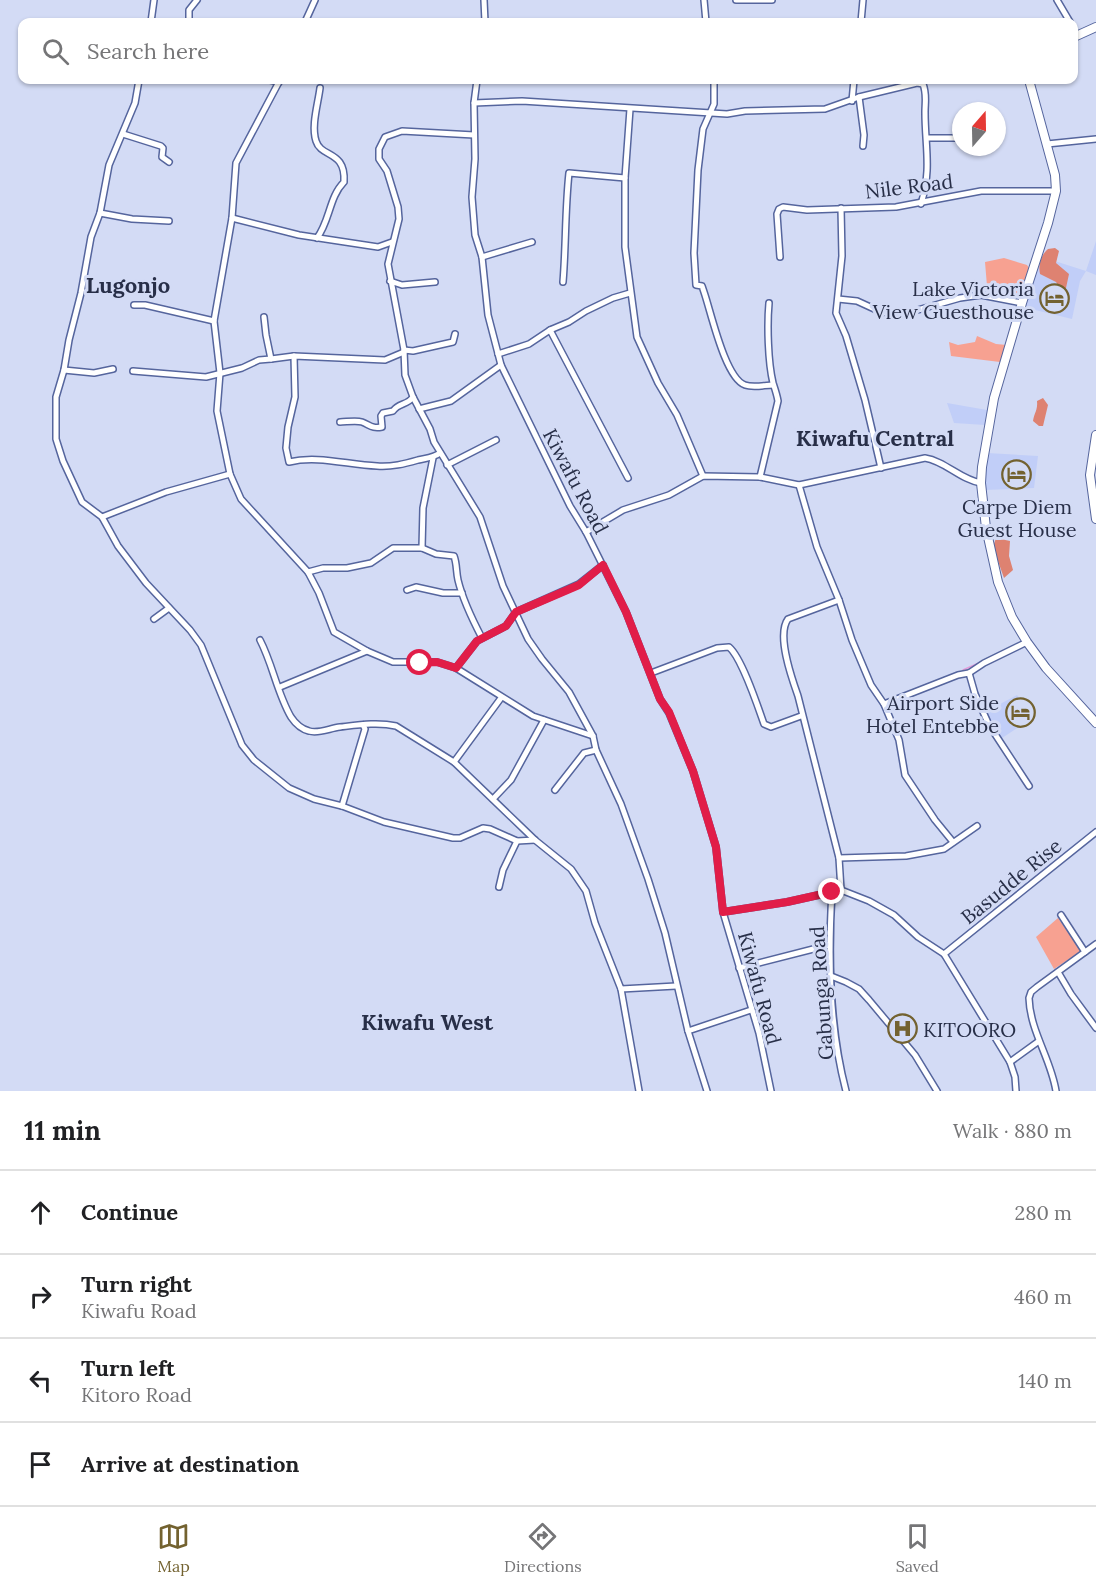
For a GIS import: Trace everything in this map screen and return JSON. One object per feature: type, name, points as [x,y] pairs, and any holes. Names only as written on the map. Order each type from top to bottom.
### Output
[{"type":"street","points":[[152,18],[154,0]]},
{"type":"street","points":[[189,18],[189,10],[197,0]]},
{"type":"street","points":[[307,18],[315,0]]},
{"type":"street","points":[[484,0],[485,18]]},
{"type":"street","points":[[704,0],[706,18]]},
{"type":"street","points":[[735,0],[772,0]]},
{"type":"street","points":[[861,18],[863,0]]},
{"type":"street","points":[[1057,0],[1068,18]]},
{"type":"street","points":[[1078,33],[1096,27]]},
{"type":"street","points":[[138,84],[135,103],[109,165],[100,213],[91,237],[64,370],[56,397],[56,439],[63,461],[82,502],[102,517],[118,546],[146,583],[201,645],[235,732],[246,752],[278,781],[314,799],[342,806],[384,822],[453,838],[460,838],[483,828],[517,841],[534,840]]},
{"type":"street","points":[[277,84],[236,164],[232,218],[214,321],[220,373],[217,411],[230,474],[241,500],[308,573],[319,593],[334,632],[367,651],[393,662],[437,662],[456,668],[533,716],[593,736]]},
{"type":"street","name":"Kiwafu Road","points":[[476,84],[472,197],[476,235],[482,257],[488,315],[501,365],[570,506],[586,532],[626,612],[660,699],[669,712],[689,760],[716,847],[723,912],[759,1034],[771,1091]]},
{"type":"street","points":[[714,84],[714,104],[702,129],[698,170],[694,253],[696,285],[702,286],[723,353],[737,379],[748,386],[773,386]]},
{"type":"street","points":[[852,101],[854,84]]},
{"type":"street","points":[[474,103],[522,101],[709,114],[825,109],[860,97],[913,84]]},
{"type":"street","points":[[921,204],[928,162],[926,92],[923,84]]},
{"type":"street","points":[[1030,84],[1055,175],[1056,191],[994,398],[986,437],[981,483],[986,528],[1002,596],[1027,642],[1058,682],[1096,723]]},
{"type":"street","points":[[317,238],[328,216],[336,190],[344,182],[345,172],[341,163],[316,141],[315,122],[320,88]]},
{"type":"street","points":[[860,97],[863,146]]},
{"type":"street","points":[[630,109],[625,247],[637,337],[658,383],[677,415],[703,477]]},
{"type":"street","points":[[474,135],[402,131],[385,137],[379,149],[379,159],[387,171],[398,207],[396,232],[388,264],[404,351],[405,375],[440,453],[480,517],[503,586],[528,639],[568,692],[593,736],[596,750],[621,804],[648,879],[688,1031],[707,1091]]},
{"type":"street","points":[[123,134],[161,146],[163,148],[162,157],[168,162]]},
{"type":"street","points":[[927,138],[952,138]]},
{"type":"street","points":[[1047,144],[1096,139]]},
{"type":"street","points":[[563,282],[569,173],[626,178]]},
{"type":"street","name":"Nile Road","points":[[780,257],[777,214],[783,207],[807,210],[896,207],[981,191],[1056,191]]},
{"type":"street","points":[[841,208],[842,256],[836,313],[846,336],[881,468]]},
{"type":"street","points":[[100,213],[132,219],[169,221]]},
{"type":"street","points":[[232,218],[274,230],[317,238],[378,247],[392,242]]},
{"type":"street","points":[[482,257],[532,242]]},
{"type":"street","points":[[390,281],[402,285],[435,282]]},
{"type":"street","points":[[498,354],[529,344],[550,330],[613,298],[630,293]]},
{"type":"street","points":[[838,299],[857,301],[881,312],[900,315],[960,298],[981,295],[1022,303]]},
{"type":"street","points":[[760,477],[778,401],[777,391],[773,386],[769,303]]},
{"type":"street","points":[[134,305],[145,305],[214,321]]},
{"type":"street","points":[[264,317],[271,359]]},
{"type":"street","points":[[550,330],[628,478]]},
{"type":"street","points":[[133,371],[206,377],[242,368],[259,360],[294,356],[385,360],[404,351],[453,342],[455,334]]},
{"type":"street","points":[[294,356],[295,397],[285,448],[289,462],[315,459],[398,466],[433,458],[440,453]]},
{"type":"street","points":[[419,409],[451,401],[501,365]]},
{"type":"street","points":[[64,370],[94,373],[113,369]]},
{"type":"street","points":[[340,422],[363,422],[372,428],[380,429],[383,413],[393,411],[396,406],[411,401],[413,397]]},
{"type":"street","points":[[1096,435],[1090,475],[1096,519]]},
{"type":"street","points":[[447,465],[496,440]]},
{"type":"street","points":[[422,548],[423,508],[433,458]]},
{"type":"street","points":[[586,532],[623,510],[669,495],[703,477],[760,477],[799,485],[929,459],[967,480],[981,483]]},
{"type":"street","points":[[102,517],[166,492],[230,474]]},
{"type":"street","points":[[799,485],[817,547],[859,657],[871,684],[884,704],[899,740],[905,776],[934,820],[953,842]]},
{"type":"street","points":[[308,573],[323,568],[347,568],[371,563],[393,548],[422,548],[436,554],[454,556],[457,564],[457,577],[467,610],[482,638]]},
{"type":"street","points":[[456,668],[470,649],[482,638],[506,626],[516,612],[579,585],[603,565]]},
{"type":"street","points":[[408,590],[416,587],[443,593],[462,592]]},
{"type":"street","points":[[839,600],[788,619],[785,623],[784,634],[789,670],[798,696],[801,716],[840,858],[841,890]]},
{"type":"street","points":[[154,619],[169,608]]},
{"type":"street","points":[[260,640],[293,720],[309,731],[317,732],[363,724],[396,726],[454,762],[534,840],[564,863],[583,885],[621,989],[639,1091]]},
{"type":"street","points":[[884,704],[958,675],[969,674],[984,663],[1027,642]]},
{"type":"street","points":[[651,673],[717,648],[729,647],[740,663],[766,726],[771,727],[801,716]]},
{"type":"street","points":[[280,687],[367,651]]},
{"type":"street","points":[[969,674],[989,725],[1029,786]]},
{"type":"street","points":[[454,762],[501,698]]},
{"type":"street","points":[[493,800],[511,780],[544,720]]},
{"type":"street","points":[[342,806],[365,729],[363,724]]},
{"type":"street","points":[[555,790],[584,753],[596,750]]},
{"type":"street","points":[[840,858],[906,856],[944,849],[977,826]]},
{"type":"street","name":"Basudde Rise","points":[[944,954],[1096,832]]},
{"type":"street","points":[[499,887],[503,870],[517,841]]},
{"type":"street","points":[[723,912],[787,902],[841,890],[870,901],[894,915],[918,938],[944,954],[1010,1062],[1015,1077],[1016,1091]]},
{"type":"street","name":"Gabunga Road","points":[[832,892],[829,945],[831,976],[837,1049],[846,1091]]},
{"type":"street","points":[[1061,915],[1085,952]]},
{"type":"street","points":[[1056,1091],[1051,1068],[1039,1041],[1029,998],[1031,992],[1096,944]]},
{"type":"street","points":[[739,968],[829,945]]},
{"type":"street","points":[[1058,972],[1096,1028]]},
{"type":"street","points":[[831,976],[859,989],[915,1055],[937,1091]]},
{"type":"street","points":[[621,989],[676,986]]},
{"type":"street","points":[[688,1031],[752,1010]]},
{"type":"street","points":[[1010,1062],[1039,1041]]},
{"type":"shaded area","points":[[1096,241],[1096,275],[1086,271]]},
{"type":"shaded area","points":[[1055,248],[1059,251],[1056,263],[1069,274],[1064,289],[1040,274],[1041,260],[1048,249]]},
{"type":"shaded area","points":[[1039,256],[1086,271],[1080,281],[1072,319],[1023,307]]},
{"type":"shaded area","points":[[1004,258],[1027,265],[1029,268],[1021,298],[1004,294],[988,298],[985,262]]},
{"type":"shaded area","points":[[977,336],[996,344],[1007,345],[1000,362],[951,356],[949,342],[958,345],[975,342]]},
{"type":"shaded area","points":[[1043,398],[1048,405],[1043,426],[1039,426],[1033,421],[1037,401]]},
{"type":"shaded area","points":[[947,403],[987,410],[985,425],[954,423]]},
{"type":"shaded area","points":[[987,453],[1038,456],[1034,488],[985,490],[984,471]]},
{"type":"shaded area","points":[[996,538],[1010,541],[1009,556],[1013,570],[1004,578],[993,547]]},
{"type":"shaded area","points":[[1017,695],[1034,717],[999,740],[985,712]]},
{"type":"shaded area","points":[[1058,918],[1081,951],[1054,969],[1036,937]]},
{"type":"waterway","points":[[963,670],[981,662]]},
{"type":"place","name":"Lake Victoria View Guesthouse","points":[[1055,299]]},
{"type":"place","name":"Carpe Diem Guest House","points":[[1017,475]]},
{"type":"place","name":"Airport Side Hotel Entebbe","points":[[1020,713]]},
{"type":"place","name":"KITOORO","points":[[902,1029]]},
{"type":"district","name":"Lugonjo","points":[[128,285]]},
{"type":"district","name":"Kiwafu Central","points":[[875,438]]},
{"type":"district","name":"Kiwafu West","points":[[427,1022]]},
{"type":"route","points":[[420,663],[437,662],[456,668],[477,641],[506,626],[516,612],[579,585],[603,565],[626,612],[660,699],[669,712],[693,771],[716,847],[723,912],[832,892]]}]
